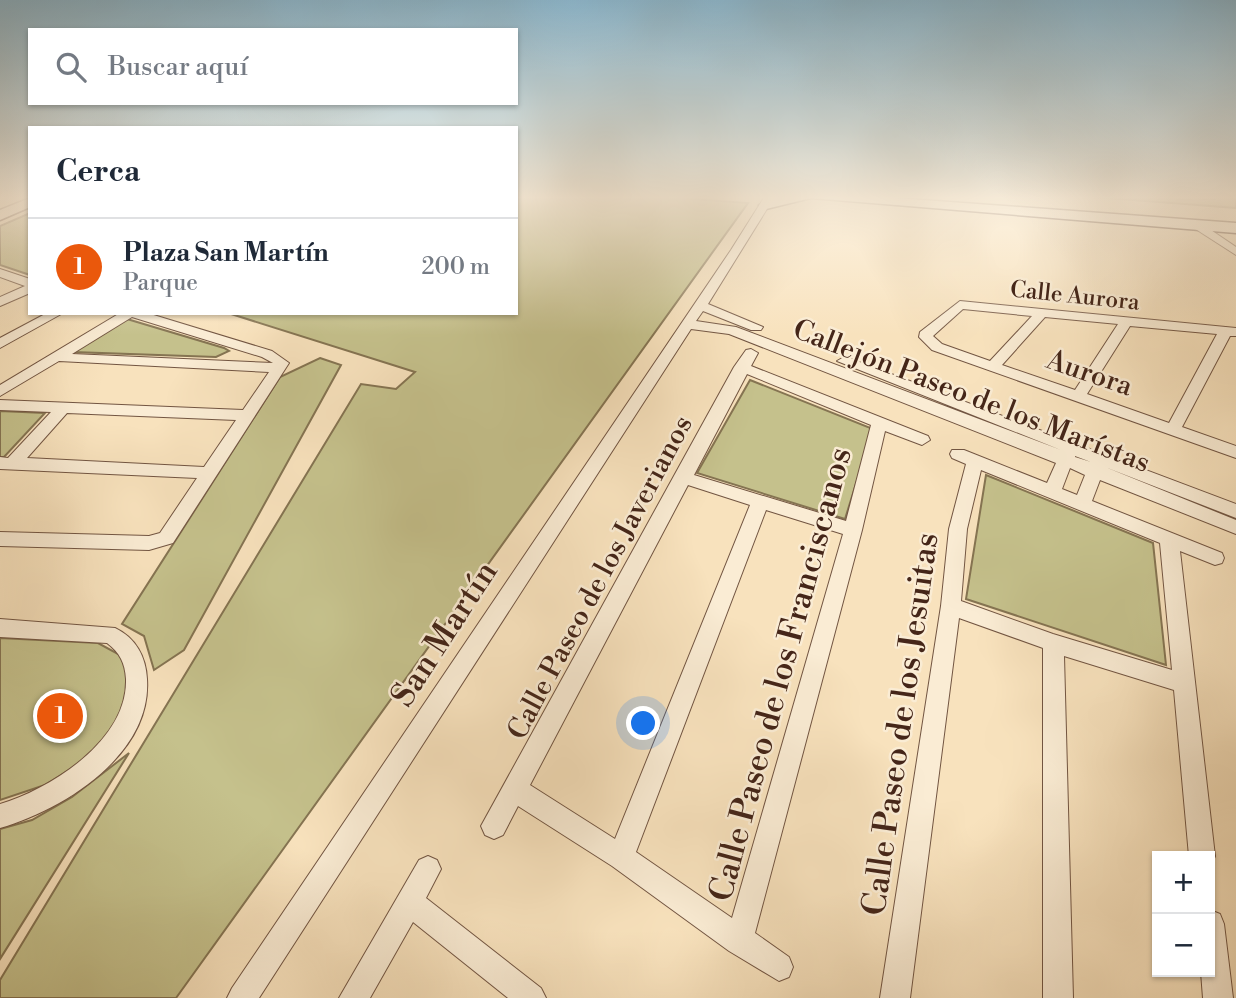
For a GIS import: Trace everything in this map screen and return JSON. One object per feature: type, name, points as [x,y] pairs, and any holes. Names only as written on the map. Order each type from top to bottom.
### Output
[{"type":"street","name":"San Martín","points":[[242,998],[740,243]]},
{"type":"street","points":[[0,273],[28,284]]},
{"type":"street","points":[[0,302],[28,286]]},
{"type":"street","name":"Callejón Paseo de los Marístas","points":[[700,305],[831,362]]},
{"type":"street","name":"Calle Aurora","points":[[928,340],[927,332],[960,305],[1231,332]]},
{"type":"street","points":[[993,366],[1041,314]]},
{"type":"street","points":[[0,344],[53,315]]},
{"type":"street","points":[[0,391],[128,315]]},
{"type":"street","points":[[138,315],[267,354],[280,365]]},
{"type":"street","points":[[1079,395],[1126,322]]},
{"type":"street","name":"Callejón Paseo de los Marístas","points":[[686,324],[731,330],[831,362],[1097,465],[1236,511]]},
{"type":"street","points":[[1173,429],[1231,332]]},
{"type":"street","name":"Aurora","points":[[928,340],[937,346],[1236,452]]},
{"type":"street","points":[[55,357],[280,365]]},
{"type":"street","name":"Calle Paseo de los Javerianos","points":[[495,826],[685,478],[746,360],[805,393]]},
{"type":"street","points":[[831,362],[805,393],[922,440]]},
{"type":"street","points":[[0,539],[149,543],[166,538],[280,365]]},
{"type":"street","points":[[823,400],[847,368]]},
{"type":"street","points":[[0,405],[249,415]]},
{"type":"street","points":[[7,463],[64,407]]},
{"type":"street","name":"Calle Paseo de los Franciscanos","points":[[739,941],[853,530],[879,423]]},
{"type":"street","points":[[1068,454],[1052,492],[1215,558]]},
{"type":"street","name":"Calle Paseo de los Jesuitas","points":[[895,998],[951,606],[967,457],[1052,492]]},
{"type":"street","points":[[7,463],[210,473]]},
{"type":"street","name":"Callejón Paseo de los Marístas","points":[[1097,465],[1236,527]]},
{"type":"street","points":[[1082,504],[1097,465]]},
{"type":"street","points":[[685,478],[853,530]]},
{"type":"street","points":[[621,857],[760,503]]},
{"type":"street","points":[[1169,540],[1201,851]]},
{"type":"street","points":[[951,606],[1054,643],[1183,682]]},
{"type":"street","points":[[0,628],[108,635],[121,640],[132,654],[138,676],[137,694],[131,715],[118,737],[99,760],[51,797],[20,812],[0,816]]},
{"type":"street","points":[[1054,643],[1058,998]]},
{"type":"street","points":[[516,790],[621,857],[779,967]]},
{"type":"street","points":[[354,998],[428,869]]},
{"type":"street","points":[[410,902],[531,998]]},
{"type":"street","points":[[1215,970],[1218,998]]},
{"type":"shaded area","points":[[0,243],[28,243],[28,274],[0,265]]},
{"type":"shaded area","points":[[518,243],[720,243],[176,998],[0,998],[0,980],[361,384],[396,389],[415,372],[234,315],[518,315]]},
{"type":"shaded area","points":[[127,319],[229,351],[216,357],[73,352]]},
{"type":"shaded area","points":[[320,358],[341,365],[184,650],[154,670],[144,636],[122,624],[280,377]]},
{"type":"shaded area","points":[[750,380],[873,429],[845,519],[697,473]]},
{"type":"shaded area","points":[[0,411],[45,413],[4,457],[0,457]]},
{"type":"shaded area","points":[[986,475],[1153,543],[1166,665],[966,599]]},
{"type":"shaded area","points":[[0,638],[98,643],[120,655],[130,678],[118,722],[88,758],[45,785],[0,800]]},
{"type":"shaded area","points":[[129,753],[0,959],[0,829],[32,820],[72,797]]},
{"type":"place","name":"Plaza San Martín","points":[[60,716]]}]
